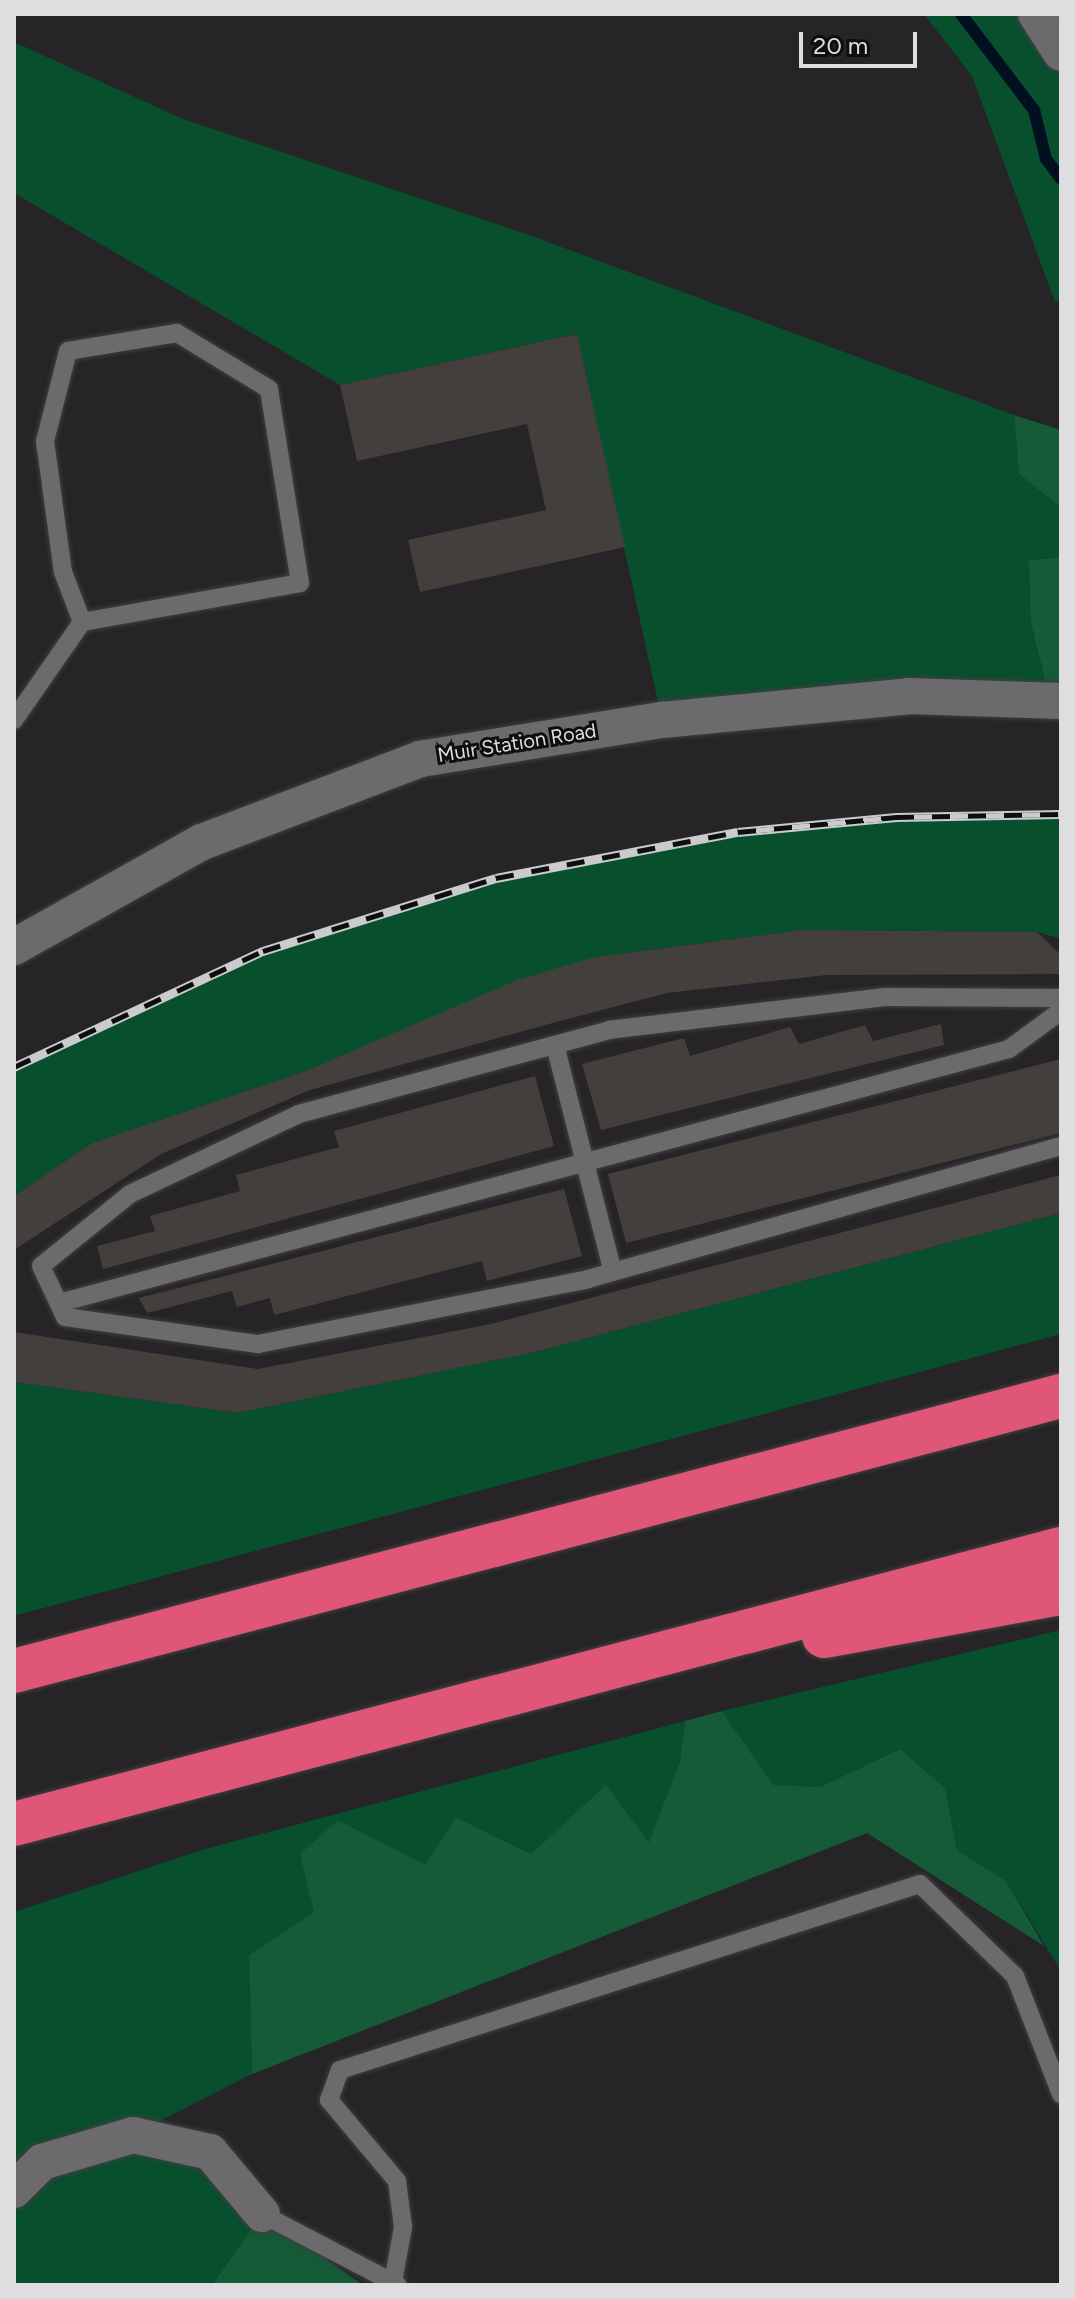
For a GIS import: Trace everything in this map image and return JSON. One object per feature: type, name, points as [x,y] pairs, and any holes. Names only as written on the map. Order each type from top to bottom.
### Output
[{"type":"highway","points":[[14,1671],[1061,1396]]},
{"type":"highway","points":[[14,1824],[1061,1549]]},
{"type":"highway","points":[[557,1681],[1061,1593]]},
{"type":"street","points":[[1036,14],[1061,53]]},
{"type":"street","name":"Muir Station Road","points":[[14,947],[202,842],[420,759],[662,720],[909,696],[1061,701]]},
{"type":"street","points":[[14,2190],[42,2162],[133,2135],[210,2152],[262,2214]]},
{"type":"lane","points":[[14,720],[82,622],[300,583],[269,389],[177,333],[68,351],[45,441],[63,572],[82,622]]},
{"type":"lane","points":[[1061,998],[885,997],[610,1030],[299,1114],[130,1194],[41,1266],[65,1317],[258,1344],[613,1272],[1061,1146]]},
{"type":"lane","points":[[59,1303],[1009,1049],[1061,1011]]},
{"type":"lane","points":[[555,1045],[613,1272]]},
{"type":"lane","points":[[262,2214],[396,2284],[403,2227],[397,2181],[329,2100],[340,2070],[920,1884],[1015,1976],[1061,2094]]},
{"type":"green space","points":[[924,14],[1036,14],[1061,53],[1061,300],[1055,302],[972,76]]},
{"type":"green space","points":[[14,42],[183,119],[532,236],[1014,415],[1019,474],[1061,508],[1061,557],[1029,560],[1050,699],[662,720],[577,334],[340,385],[14,193]]},
{"type":"green space","points":[[1014,415],[1061,430],[1061,508],[1019,474]]},
{"type":"green space","points":[[1061,557],[1061,701],[1050,699],[1031,623],[1029,560]]},
{"type":"green space","points":[[1061,814],[1061,939],[1037,932],[802,930],[595,957],[306,1071],[92,1143],[14,1196],[14,1067],[190,981],[338,924],[496,877],[658,844],[896,817]]},
{"type":"green space","points":[[1061,1213],[1061,1334],[14,1616],[14,1382],[238,1413],[531,1353]]},
{"type":"green space","points":[[1061,1630],[1061,1971],[1006,1881],[957,1850],[945,1788],[900,1749],[820,1787],[772,1785],[722,1711]]},
{"type":"green space","points":[[722,1711],[773,1785],[820,1787],[900,1749],[945,1788],[957,1850],[1006,1881],[1044,1946],[867,1833],[252,2074],[249,1955],[314,1912],[300,1854],[338,1820],[425,1865],[456,1817],[531,1854],[606,1785],[649,1842],[680,1761],[685,1721]]},
{"type":"green space","points":[[685,1721],[680,1761],[649,1842],[606,1786],[531,1854],[456,1817],[425,1865],[300,1854],[315,1912],[249,1955],[252,2074],[134,2134],[210,2152],[262,2214],[212,2285],[14,2285],[14,1912],[205,1849]]},
{"type":"green space","points":[[262,2214],[363,2285],[212,2285]]},
{"type":"building","points":[[577,334],[625,547],[420,592],[408,540],[546,510],[527,424],[357,461],[340,385]]},
{"type":"building","points":[[802,930],[1037,932],[1061,955],[1061,974],[827,975],[667,993],[560,1021],[310,1090],[161,1154],[14,1250],[14,1196],[92,1143],[306,1071],[517,980],[595,957]]},
{"type":"building","points":[[941,1024],[944,1045],[601,1130],[582,1064],[684,1038],[690,1056],[790,1027],[799,1044],[865,1025],[873,1041]]},
{"type":"building","points":[[1061,1059],[1061,1133],[626,1243],[608,1174]]},
{"type":"building","points":[[535,1076],[554,1146],[103,1269],[97,1246],[155,1231],[150,1216],[240,1191],[236,1175],[339,1147],[334,1131]]},
{"type":"building","points":[[1061,1175],[1061,1213],[531,1353],[238,1413],[14,1382],[14,1332],[258,1369],[491,1324]]},
{"type":"building","points":[[564,1189],[582,1256],[487,1281],[482,1261],[274,1315],[270,1298],[237,1307],[232,1291],[147,1313],[139,1298]]},
{"type":"waterway","points":[[961,14],[1034,110],[1046,159],[1061,179]]},
{"type":"railway","points":[[14,1067],[263,951],[496,878],[738,832],[896,817],[1061,814]]}]
